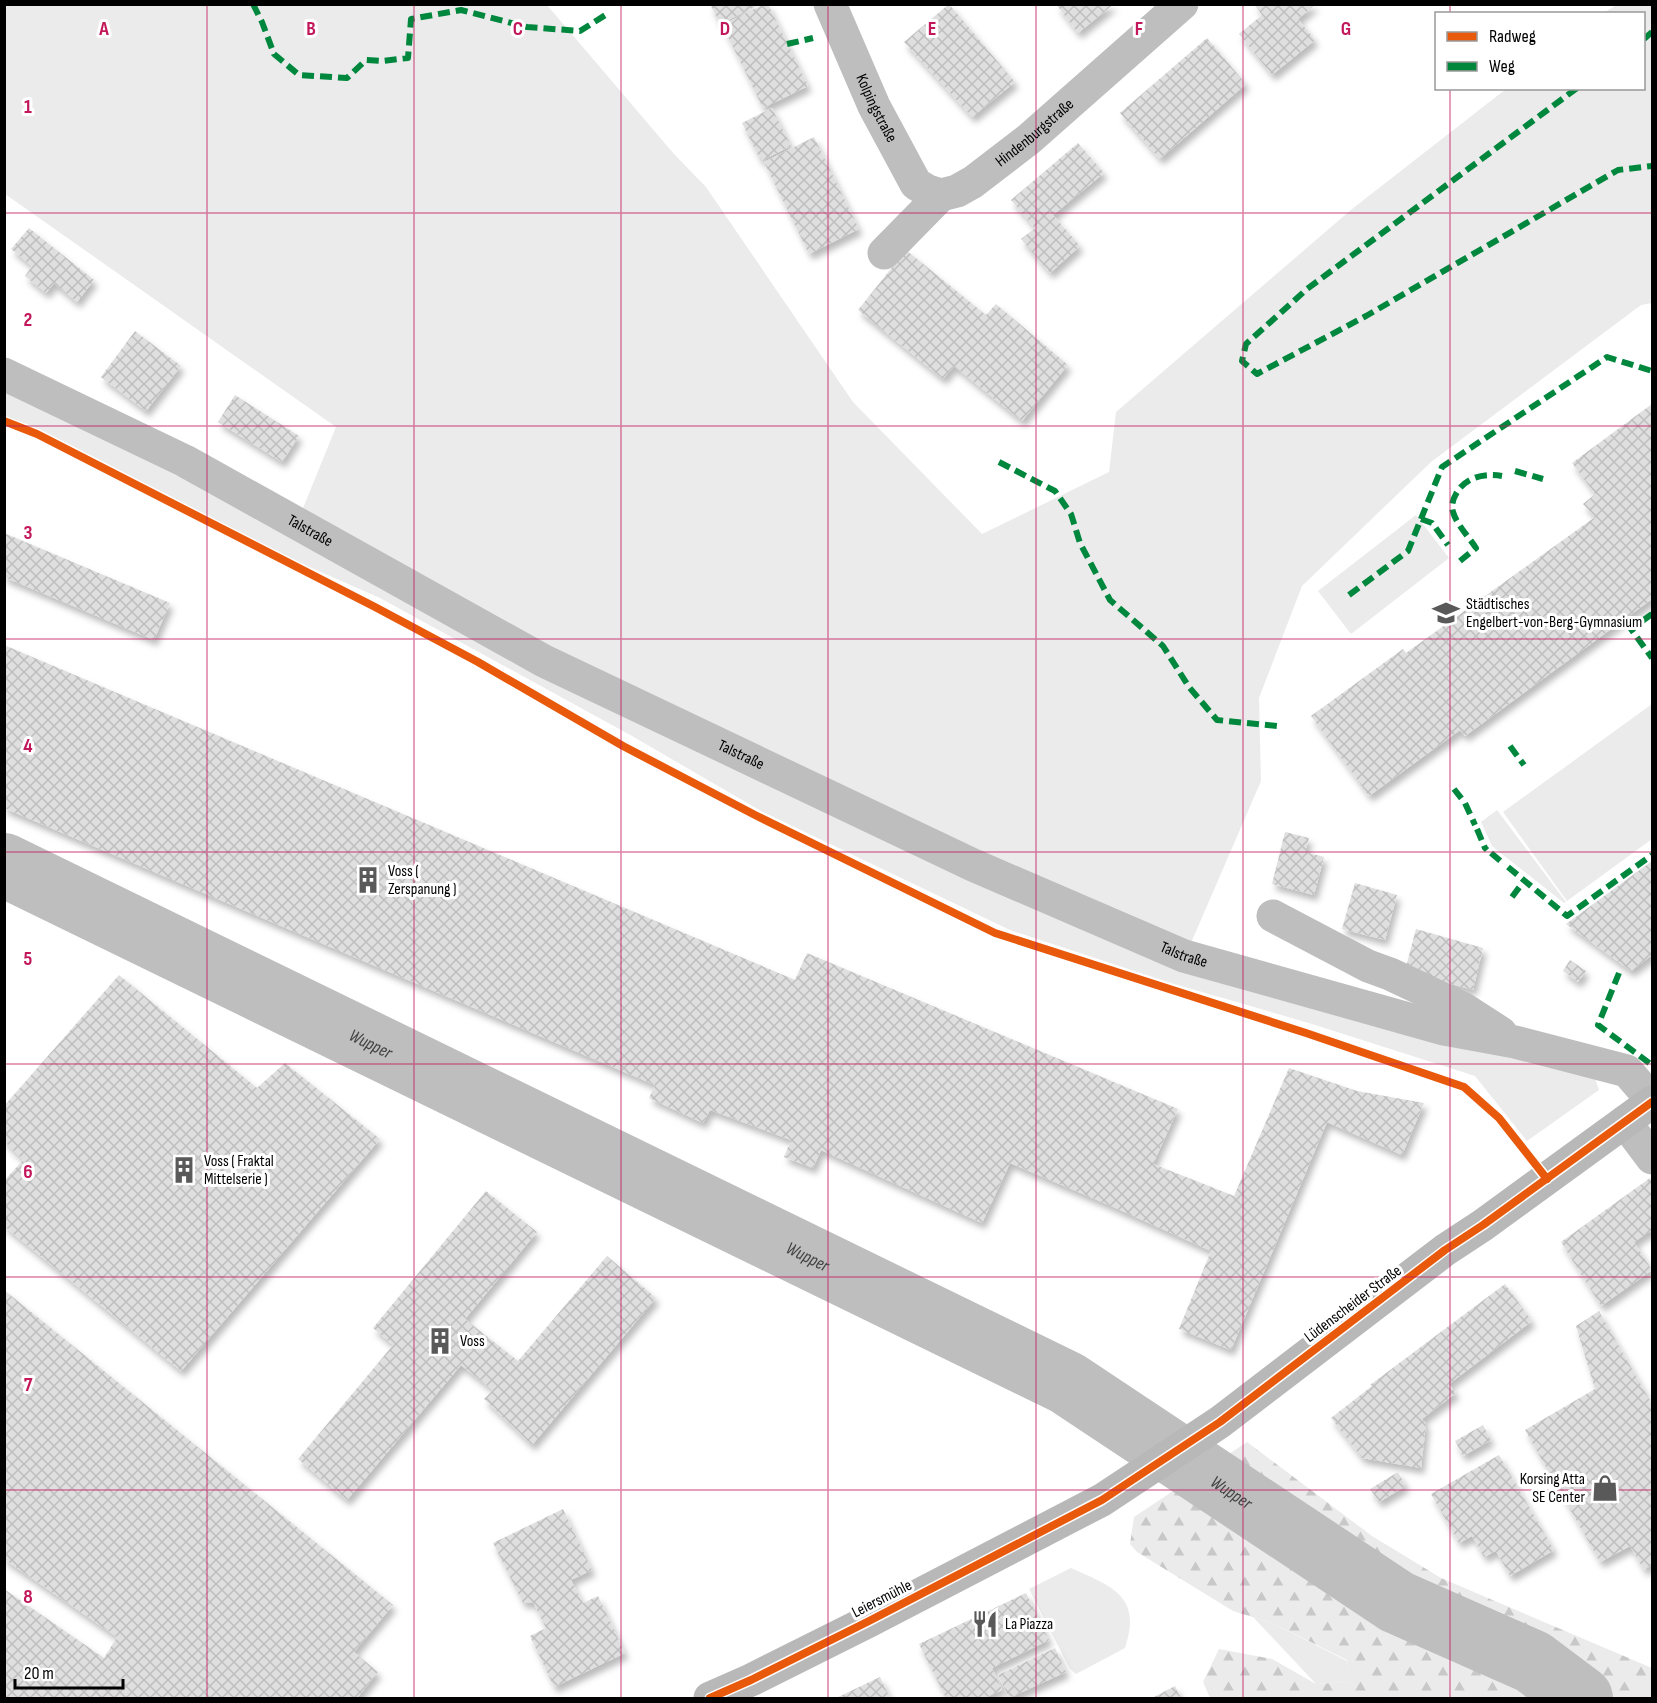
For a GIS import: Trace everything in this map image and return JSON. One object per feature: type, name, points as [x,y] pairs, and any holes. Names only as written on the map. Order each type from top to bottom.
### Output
[{"type":"main road","name":"Lüdenscheider Straße","points":[[1065,1519],[1102,1500],[1220,1422],[1445,1250],[1484,1225],[1653,1101]]},
{"type":"main road","name":"Leiersmühle","points":[[710,1698],[869,1621],[1065,1519]]},
{"type":"street","name":"Kolpingstraße","points":[[830,4],[874,106],[916,184],[941,195]]},
{"type":"street","name":"Hindenburgstraße","points":[[884,253],[941,195],[957,191],[973,182],[1029,139],[1182,4]]},
{"type":"street","name":"Talstraße","points":[[4,374],[185,461],[544,661],[973,865],[1184,956],[1444,1029],[1515,1042],[1627,1071],[1653,1101]]},
{"type":"street","name":"Talstraße","points":[[1273,916],[1368,966],[1464,1009],[1515,1042]]},
{"type":"street","points":[[1625,1122],[1653,1158]]},
{"type":"green space","points":[[5,5],[547,5],[674,154],[706,187],[853,402],[982,534],[1109,472],[1116,412],[1352,209],[1505,90],[1645,90],[1645,12],[1606,12],[1616,5],[1652,5],[1652,303],[1641,305],[1431,462],[1302,586],[1259,698],[1261,781],[1181,966],[1595,1078],[1599,1090],[1527,1141],[1475,1076],[1312,1024],[1171,983],[1010,930],[761,811],[632,736],[380,598],[298,562],[38,431],[5,417],[4,374],[297,523],[336,427],[5,194]]},
{"type":"green space","points":[[1416,515],[1449,558],[1351,634],[1318,591]]},
{"type":"green space","points":[[1652,704],[1652,839],[1567,901],[1503,812]]},
{"type":"green space","points":[[1497,810],[1566,902],[1564,903],[1492,846],[1481,822]]},
{"type":"green space","points":[[1247,1442],[1372,1536],[1441,1578],[1652,1668],[1652,1698],[1210,1698],[1203,1682],[1219,1649],[1272,1659],[1316,1684],[1350,1682],[1347,1660],[1272,1623],[1233,1611],[1137,1552],[1130,1544],[1134,1517]]},
{"type":"green space","points":[[1071,1568],[1099,1581],[1120,1595],[1130,1616],[1125,1648],[1076,1674],[1070,1669],[1029,1589]]},
{"type":"green space","points":[[1253,1617],[1272,1623],[1347,1661],[1351,1682],[1316,1684]]},
{"type":"building","points":[[710,4],[761,4],[720,24]]},
{"type":"building","points":[[768,4],[808,86],[763,108],[722,25]]},
{"type":"building","points":[[949,4],[1015,82],[972,117],[904,42]]},
{"type":"building","points":[[1056,4],[1114,4],[1078,33]]},
{"type":"building","points":[[1254,4],[1316,4],[1298,19],[1315,40],[1272,75],[1239,34],[1262,15]]},
{"type":"building","points":[[1207,38],[1246,84],[1160,159],[1120,113]]},
{"type":"building","points":[[772,108],[791,146],[761,161],[742,123]]},
{"type":"building","points":[[814,137],[859,229],[809,254],[764,162]]},
{"type":"building","points":[[1078,143],[1104,173],[1053,215],[1080,246],[1050,273],[1021,239],[1035,228],[1011,200]]},
{"type":"building","points":[[29,228],[94,280],[77,302],[54,283],[46,293],[25,276],[32,266],[11,249]]},
{"type":"building","points":[[906,250],[986,315],[996,304],[1068,365],[1022,421],[954,366],[943,379],[858,310]]},
{"type":"building","points":[[135,331],[181,366],[146,411],[101,377]]},
{"type":"building","points":[[235,395],[299,436],[282,462],[218,422]]},
{"type":"building","points":[[1652,404],[1652,599],[1465,736],[1460,730],[1369,796],[1311,716],[1403,649],[1406,653],[1595,517],[1583,504],[1595,494],[1572,463]]},
{"type":"building","points":[[4,533],[170,603],[154,640],[4,577]]},
{"type":"building","name":"Voss ( Zerspanung )","points":[[4,645],[795,980],[807,953],[1178,1109],[1153,1164],[1234,1196],[1289,1068],[1357,1091],[1424,1103],[1402,1155],[1327,1122],[1231,1350],[1179,1329],[1211,1251],[1109,1205],[1010,1163],[982,1223],[821,1150],[813,1168],[784,1157],[791,1140],[710,1110],[703,1123],[649,1098],[655,1085],[4,808]]},
{"type":"building","points":[[1285,832],[1309,838],[1305,852],[1324,857],[1314,895],[1272,884]]},
{"type":"building","points":[[1652,861],[1652,955],[1631,971],[1566,924]]},
{"type":"building","points":[[1355,883],[1397,895],[1385,940],[1342,929]]},
{"type":"building","points":[[1416,929],[1483,948],[1473,990],[1405,971]]},
{"type":"building","points":[[1570,960],[1586,971],[1578,982],[1563,971]]},
{"type":"building","name":"Voss ( Fraktal Mittelserie )","points":[[119,975],[257,1088],[285,1063],[380,1139],[181,1371],[4,1226],[4,1181],[23,1160],[4,1141],[4,1106]]},
{"type":"building","points":[[1650,1178],[1652,1181],[1652,1234],[1650,1231],[1634,1242],[1652,1270],[1601,1306],[1561,1242]]},
{"type":"building","name":"Voss","points":[[486,1191],[537,1232],[465,1319],[518,1361],[607,1256],[656,1298],[532,1445],[484,1399],[493,1390],[461,1365],[347,1500],[298,1459],[393,1345],[373,1328]]},
{"type":"building","points":[[1505,1284],[1532,1321],[1449,1384],[1456,1393],[1422,1419],[1426,1424],[1421,1468],[1362,1458],[1331,1418],[1372,1386],[1370,1385]]},
{"type":"building","points":[[4,1290],[393,1605],[354,1652],[378,1672],[357,1698],[4,1698],[4,1589],[104,1658],[117,1637],[4,1559]]},
{"type":"building","name":"Korsing Atta SE Center","points":[[1599,1311],[1652,1404],[1652,1565],[1644,1570],[1630,1546],[1600,1562],[1525,1430],[1595,1389],[1576,1326]]},
{"type":"building","points":[[1483,1425],[1491,1440],[1463,1456],[1455,1441]]},
{"type":"building","points":[[1499,1455],[1554,1550],[1510,1576],[1496,1551],[1484,1557],[1472,1536],[1459,1543],[1431,1494]]},
{"type":"building","points":[[1398,1472],[1406,1486],[1379,1502],[1370,1489]]},
{"type":"building","points":[[563,1509],[592,1570],[571,1580],[583,1603],[598,1596],[625,1653],[554,1687],[530,1636],[546,1628],[533,1602],[523,1603],[493,1543]]},
{"type":"building","points":[[1026,1593],[1049,1640],[992,1668],[1002,1690],[984,1698],[946,1698],[919,1644]]},
{"type":"building","points":[[1055,1648],[1066,1672],[1009,1698],[998,1675]]},
{"type":"building","points":[[880,1677],[890,1698],[836,1698]]},
{"type":"building","points":[[1175,1686],[1181,1698],[1152,1698]]},
{"type":"waterway","name":"Wupper","points":[[4,865],[1067,1383],[1397,1602],[1533,1662],[1581,1698]]},
{"type":"waterway","points":[[1553,1698],[1574,1694]]},
{"type":"marked path","points":[[253,4],[274,54],[299,75],[347,78],[366,60],[408,58],[411,19],[461,10],[527,27],[580,31],[607,14]]},
{"type":"marked path","points":[[1645,38],[1652,32]]},
{"type":"marked path","points":[[787,44],[813,38]]},
{"type":"marked path","points":[[1574,90],[1307,289],[1246,344],[1242,361],[1257,374],[1366,316],[1618,170],[1652,166]]},
{"type":"marked path","points":[[1349,595],[1408,551],[1442,467],[1607,357],[1652,371]]},
{"type":"marked path","points":[[999,462],[1055,491],[1071,514],[1080,543],[1110,600],[1163,646],[1189,687],[1217,720],[1277,726]]},
{"type":"marked path","points":[[1515,471],[1543,479]]},
{"type":"marked path","points":[[1460,561],[1476,548],[1455,517],[1452,507],[1455,496],[1460,488],[1470,480],[1488,475],[1502,476]]},
{"type":"marked path","points":[[1421,519],[1432,523],[1448,545]]},
{"type":"marked path","points":[[1652,614],[1631,629],[1652,658]]},
{"type":"marked path","points":[[1510,746],[1524,765]]},
{"type":"marked path","points":[[1454,789],[1465,803],[1475,825]]},
{"type":"marked path","points":[[1477,829],[1487,850]]},
{"type":"marked path","points":[[1491,853],[1504,864]]},
{"type":"marked path","points":[[1508,867],[1567,916],[1652,855]]},
{"type":"marked path","points":[[1512,897],[1524,881]]},
{"type":"marked path","points":[[1619,973],[1598,1025],[1652,1065]]},
{"type":"cycle path","points":[[4,421],[37,434],[375,607],[478,662],[623,746],[755,815],[995,933],[1306,1033],[1464,1087],[1499,1118],[1547,1179]]},
{"type":"cycle path","points":[[710,1698],[869,1621],[1102,1500],[1220,1422],[1445,1250],[1652,1102]]},
{"type":"place","name":"Städtisches Engelbert-von-Berg-Gymnasium","points":[[1446,613]]},
{"type":"place","name":"Voss ( Zerspanung )","points":[[368,880]]},
{"type":"place","name":"Voss ( Fraktal Mittelserie )","points":[[184,1170]]},
{"type":"place","name":"Voss","points":[[440,1341]]},
{"type":"place","name":"Korsing Atta SE Center","points":[[1605,1488]]},
{"type":"place","name":"La Piazza","points":[[985,1624]]}]
